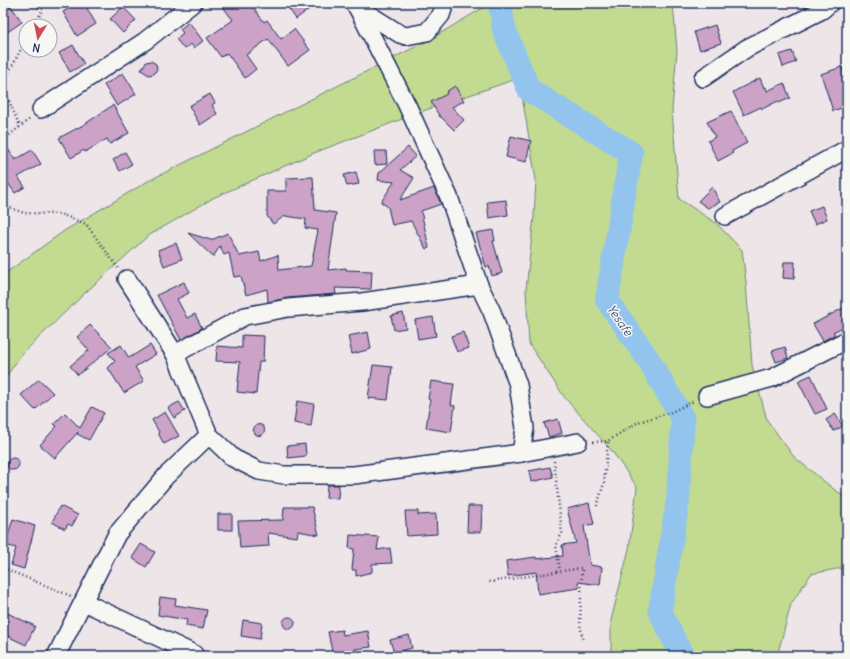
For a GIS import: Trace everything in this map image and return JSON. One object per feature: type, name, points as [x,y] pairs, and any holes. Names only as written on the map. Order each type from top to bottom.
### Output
[{"type":"street","points":[[41,110],[145,41],[193,3]]},
{"type":"street","points":[[355,5],[400,34],[406,36],[427,32],[441,14],[445,3]]},
{"type":"street","points":[[702,78],[747,48],[822,10],[830,3]]},
{"type":"street","points":[[355,5],[407,105],[449,197],[479,285],[492,312],[518,385],[525,428],[521,452]]},
{"type":"street","points":[[725,216],[847,149]]},
{"type":"street","points":[[127,279],[175,354],[210,435],[233,458],[259,471],[284,475],[354,475],[521,452],[578,442]]},
{"type":"street","points":[[175,354],[245,316],[288,308],[362,302],[479,285]]},
{"type":"street","points":[[701,398],[772,378],[847,340]]},
{"type":"street","points":[[56,656],[117,534],[166,476],[210,435]]},
{"type":"street","points":[[84,602],[194,654]]},
{"type":"path","points":[[27,3],[43,9],[38,18]]},
{"type":"path","points":[[3,83],[18,55]]},
{"type":"path","points":[[3,86],[20,127]]},
{"type":"path","points":[[3,140],[41,110]]},
{"type":"path","points":[[3,205],[24,214],[60,214],[86,224],[127,279]]},
{"type":"path","points":[[597,506],[604,483],[608,441],[638,422],[669,413],[701,398]]},
{"type":"path","points":[[552,447],[562,533],[556,545],[560,571]]},
{"type":"path","points":[[3,568],[84,602]]},
{"type":"path","points":[[489,582],[582,568],[580,625],[583,640]]},
{"type":"green space","points":[[491,3],[673,3],[677,50],[672,110],[679,199],[716,223],[742,250],[746,282],[752,365],[767,420],[794,457],[847,498],[847,567],[811,574],[791,604],[778,653],[779,656],[611,656],[611,620],[629,549],[637,487],[612,451],[565,398],[529,344],[526,290],[534,216],[536,180],[519,78],[423,111],[314,153],[215,197],[148,236],[85,293],[22,354],[3,381],[3,275],[64,231],[150,180],[429,40]]},
{"type":"building","points":[[79,3],[84,3],[96,24],[77,36],[63,12]]},
{"type":"building","points":[[220,3],[250,3],[264,22],[267,20],[281,39],[294,29],[310,50],[288,66],[268,39],[246,55],[256,69],[245,78],[227,53],[221,57],[207,38],[233,20]]},
{"type":"building","points":[[285,3],[317,3],[296,19]]},
{"type":"building","points":[[11,6],[19,18],[18,18],[18,25],[3,35],[3,12]]},
{"type":"building","points":[[123,7],[136,20],[123,33],[110,19]]},
{"type":"building","points":[[189,22],[203,41],[194,48],[191,44],[184,49],[176,39],[183,33],[180,29]]},
{"type":"building","points":[[715,25],[721,43],[700,50],[694,32]]},
{"type":"building","points":[[73,45],[84,64],[70,72],[59,53]]},
{"type":"building","points":[[792,51],[796,62],[783,67],[779,55]]},
{"type":"building","points":[[151,61],[156,64],[157,69],[154,74],[149,75],[141,70],[146,62]]},
{"type":"building","points":[[842,67],[847,83],[847,106],[833,111],[821,74]]},
{"type":"building","points":[[123,73],[136,94],[117,106],[104,85]]},
{"type":"building","points":[[760,78],[764,88],[766,87],[767,91],[784,83],[790,98],[779,103],[778,101],[762,109],[761,107],[744,115],[733,92]]},
{"type":"building","points":[[455,86],[464,101],[452,107],[464,120],[454,130],[440,117],[431,102],[447,94],[446,92]]},
{"type":"building","points":[[210,94],[215,103],[212,105],[217,114],[200,125],[189,106]]},
{"type":"building","points":[[113,105],[129,133],[110,144],[107,139],[85,152],[84,150],[71,158],[59,138],[85,124]]},
{"type":"building","points":[[731,111],[747,143],[718,161],[708,141],[715,137],[707,122]]},
{"type":"building","points":[[511,136],[531,141],[526,162],[506,157]]},
{"type":"building","points":[[3,141],[15,160],[32,150],[41,164],[18,177],[25,187],[15,193],[3,176]]},
{"type":"building","points":[[408,147],[416,156],[400,170],[414,178],[400,200],[434,188],[441,204],[421,211],[429,248],[426,249],[411,221],[392,225],[388,207],[381,202],[394,182],[378,180],[379,173]]},
{"type":"building","points":[[374,151],[386,151],[387,164],[375,165]]},
{"type":"building","points":[[125,152],[132,164],[120,171],[113,160]]},
{"type":"building","points":[[356,172],[359,184],[347,186],[344,175]]},
{"type":"building","points":[[313,177],[315,210],[336,213],[328,270],[346,268],[346,270],[372,271],[371,289],[335,288],[336,294],[287,298],[268,302],[267,289],[246,295],[241,276],[234,277],[229,253],[224,255],[220,246],[213,257],[188,233],[211,240],[228,233],[239,256],[259,252],[261,261],[278,255],[279,270],[311,266],[318,230],[305,228],[306,219],[285,216],[273,224],[267,216],[267,191],[286,191],[286,178]]},
{"type":"building","points":[[712,187],[720,202],[708,208],[698,201]]},
{"type":"building","points":[[506,200],[508,215],[489,218],[487,202]]},
{"type":"building","points":[[822,206],[827,219],[815,224],[809,211]]},
{"type":"building","points":[[493,230],[495,241],[493,241],[502,273],[492,276],[489,266],[486,267],[476,233]]},
{"type":"building","points":[[176,243],[182,259],[164,266],[158,250]]},
{"type":"building","points":[[784,262],[795,262],[794,279],[783,278]]},
{"type":"building","points":[[184,282],[189,293],[177,299],[187,318],[195,314],[202,328],[181,340],[157,295]]},
{"type":"building","points":[[847,306],[847,325],[833,332],[835,334],[823,341],[813,324]]},
{"type":"building","points":[[403,313],[406,328],[394,330],[391,316]]},
{"type":"building","points":[[433,317],[436,336],[418,339],[415,320]]},
{"type":"building","points":[[90,325],[112,347],[78,375],[70,366],[89,350],[77,337]]},
{"type":"building","points":[[368,332],[371,349],[352,354],[348,336]]},
{"type":"building","points":[[463,332],[469,348],[457,352],[451,336]]},
{"type":"building","points":[[242,335],[264,336],[263,362],[259,362],[256,394],[237,392],[240,362],[216,361],[217,346],[242,348]]},
{"type":"building","points":[[121,345],[129,358],[150,345],[156,354],[135,367],[144,381],[124,393],[108,368],[115,361],[108,353]]},
{"type":"building","points":[[785,347],[788,358],[776,362],[772,351]]},
{"type":"building","points":[[373,365],[392,367],[388,400],[368,398]]},
{"type":"building","points":[[811,375],[827,409],[815,414],[798,381]]},
{"type":"building","points":[[39,379],[53,393],[35,410],[21,395]]},
{"type":"building","points":[[431,381],[454,384],[451,405],[455,406],[451,432],[426,428]]},
{"type":"building","points":[[297,401],[314,404],[311,426],[294,423]]},
{"type":"building","points":[[179,402],[185,411],[174,418],[168,408]]},
{"type":"building","points":[[92,407],[104,413],[89,440],[77,434],[78,432],[55,458],[40,445],[57,426],[54,424],[65,413],[80,428]]},
{"type":"building","points":[[165,412],[179,436],[164,444],[152,420]]},
{"type":"building","points":[[835,414],[843,426],[834,431],[826,420]]},
{"type":"building","points":[[558,419],[562,433],[549,437],[544,423]]},
{"type":"building","points":[[257,425],[261,425],[263,426],[263,434],[257,435],[254,432],[254,428]]},
{"type":"building","points":[[305,444],[306,456],[288,458],[287,446]]},
{"type":"building","points":[[13,458],[17,460],[19,464],[17,468],[13,470],[9,468],[7,464],[9,460]]},
{"type":"building","points":[[550,467],[553,477],[531,482],[529,471]]},
{"type":"building","points":[[327,485],[339,485],[338,499],[326,498]]},
{"type":"building","points":[[589,503],[594,524],[584,526],[590,565],[602,567],[600,585],[578,582],[579,588],[538,594],[536,572],[508,576],[506,561],[536,557],[536,559],[563,556],[562,545],[576,543],[567,509]]},
{"type":"building","points":[[60,506],[78,515],[72,526],[68,524],[65,529],[52,522]]},
{"type":"building","points":[[468,506],[482,506],[481,532],[467,532]]},
{"type":"building","points":[[284,507],[312,507],[319,535],[298,531],[297,537],[268,533],[269,546],[240,548],[238,521],[283,520]]},
{"type":"building","points":[[405,511],[418,511],[418,515],[436,514],[437,534],[407,536]]},
{"type":"building","points":[[218,514],[232,514],[232,530],[218,530]]},
{"type":"building","points":[[13,519],[35,526],[24,569],[11,565],[16,548],[5,545]]},
{"type":"building","points":[[350,535],[379,537],[377,550],[390,548],[392,563],[372,564],[372,572],[356,576],[356,570],[352,570],[354,549],[349,548]]},
{"type":"building","points":[[141,544],[155,552],[146,567],[132,558]]},
{"type":"building","points":[[160,597],[176,599],[175,605],[207,610],[203,629],[186,626],[187,620],[158,615]]},
{"type":"building","points":[[3,611],[35,626],[26,645],[3,634]]},
{"type":"building","points":[[289,617],[293,619],[295,623],[293,627],[289,629],[285,627],[283,623],[285,619]]},
{"type":"building","points":[[243,620],[262,623],[260,639],[241,636]]},
{"type":"building","points":[[342,630],[343,635],[368,631],[371,647],[355,649],[357,656],[333,656],[328,632]]},
{"type":"building","points":[[409,635],[412,648],[394,653],[390,640]]},
{"type":"waterway","name":"Yesafe","points":[[500,3],[504,30],[529,90],[631,153],[607,300],[648,359],[683,419],[678,500],[660,611],[677,646],[684,656]]}]
